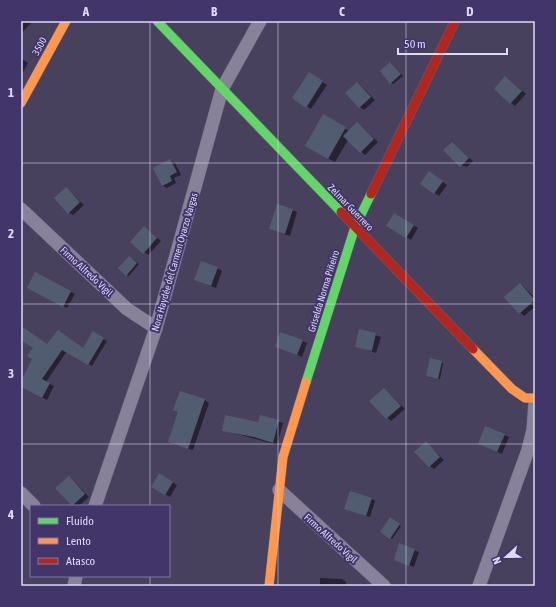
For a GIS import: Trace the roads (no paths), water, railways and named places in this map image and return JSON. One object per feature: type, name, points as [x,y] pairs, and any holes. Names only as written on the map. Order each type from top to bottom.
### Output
[{"type":"street","name":"3500","points":[[21,103],[66,21]]},
{"type":"street","name":"Zelmar Guerrero","points":[[157,21],[512,389],[525,398],[535,398]]},
{"type":"street","name":"Nora Haydée del Carmen Oyarzo Vargas","points":[[95,505],[156,328],[222,89],[260,21]]},
{"type":"street","name":"Griselda Norma Piñeiro","points":[[269,586],[283,457],[355,227],[455,21]]},
{"type":"street","name":"Firmo Alfredo Vigil","points":[[21,209],[127,309],[156,328]]},
{"type":"street","points":[[479,586],[528,450],[533,430],[535,403]]},
{"type":"street","name":"Firmo Alfredo Vigil","points":[[279,490],[384,586]]},
{"type":"street","points":[[21,492],[33,505]]}]
